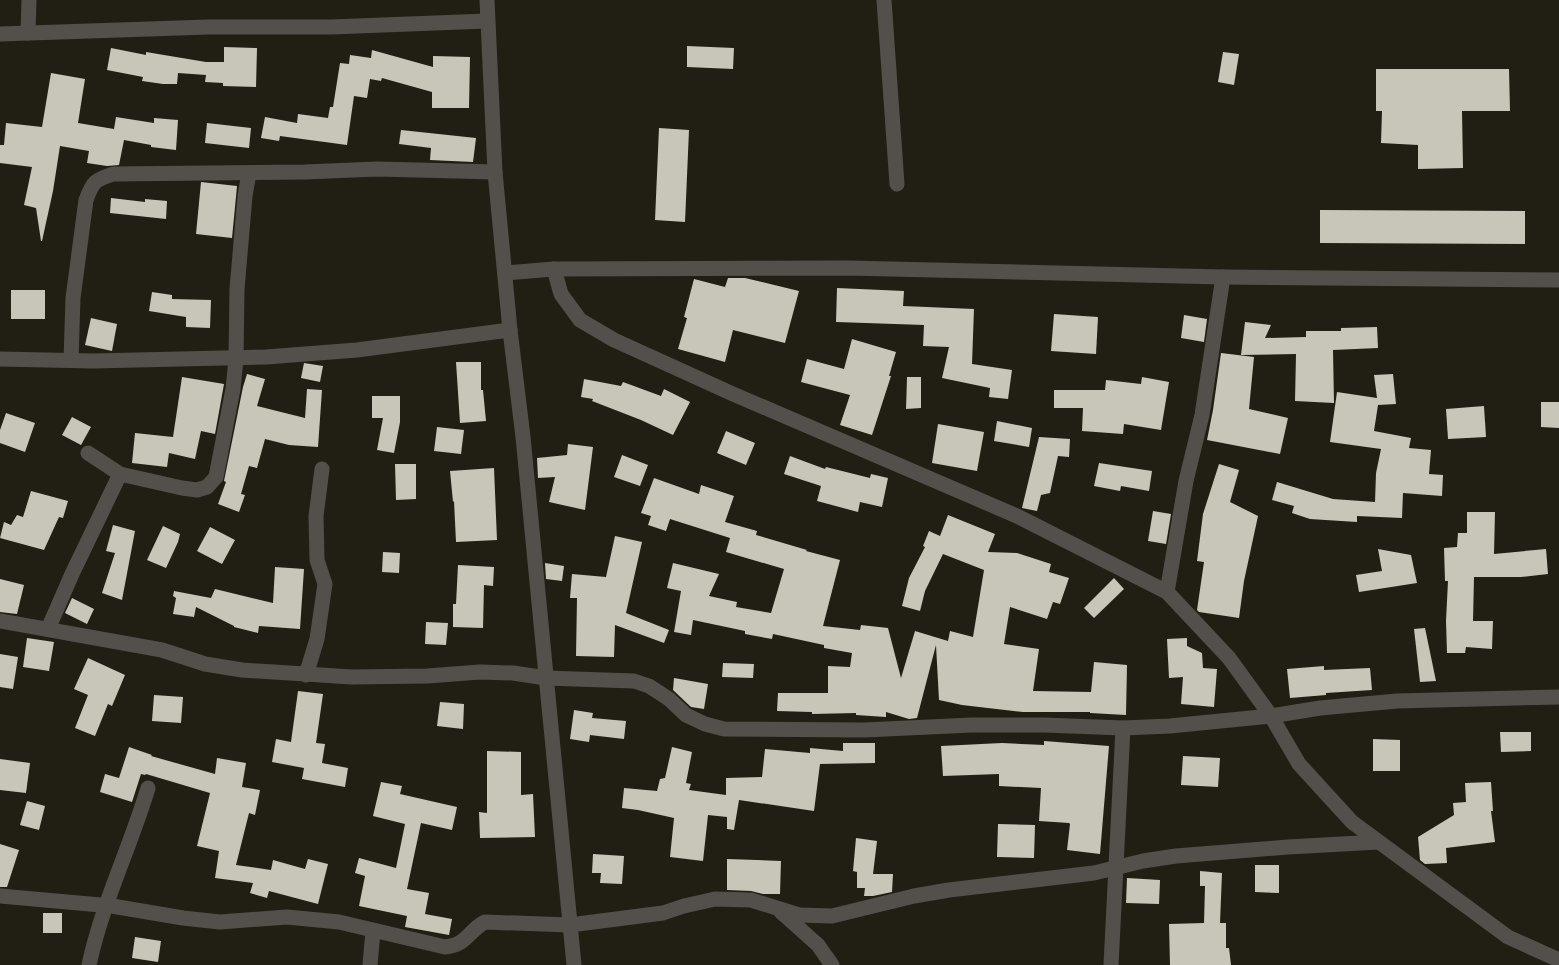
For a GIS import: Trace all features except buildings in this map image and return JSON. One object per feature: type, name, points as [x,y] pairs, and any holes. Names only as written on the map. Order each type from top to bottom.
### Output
[{"type":"street","points":[[28,33],[29,0]]},
{"type":"street","points":[[487,0],[495,172],[510,330],[523,437],[574,965]]},
{"type":"street","points":[[884,0],[897,184]]},
{"type":"street","points":[[0,34],[487,22]]},
{"type":"street","points":[[71,360],[73,298],[86,200],[91,186],[97,179],[114,174],[250,173],[377,169],[495,172]]},
{"type":"street","points":[[88,453],[120,474],[182,488],[198,490],[207,487],[216,477],[233,390],[236,358],[236,290],[245,196],[250,173]]},
{"type":"street","points":[[505,273],[554,269],[848,268],[1223,276],[1559,280]]},
{"type":"street","points":[[554,269],[561,294],[580,320],[614,340],[741,398],[1017,516],[1167,592],[1229,658],[1271,716],[1299,764],[1352,822],[1508,937],[1559,960]]},
{"type":"street","points":[[1167,592],[1186,481],[1202,415],[1223,276]]},
{"type":"street","points":[[0,359],[93,361],[236,358],[357,350],[510,330]]},
{"type":"street","points":[[306,675],[317,639],[324,598],[325,584],[317,560],[316,516],[322,469]]},
{"type":"street","points":[[48,629],[120,474]]},
{"type":"street","points":[[0,621],[162,650],[204,664],[242,670],[352,677],[514,672],[546,678],[634,681],[650,686],[669,699],[686,715],[704,724],[724,729],[864,730],[972,725],[1123,728],[1170,726],[1397,701],[1559,697]]},
{"type":"street","points":[[1110,965],[1117,868],[1123,728]]},
{"type":"street","points":[[89,965],[105,906],[148,788]]},
{"type":"street","points":[[0,896],[105,906],[220,922],[287,917],[339,922],[445,947],[456,946],[464,941],[476,927],[485,922],[570,924],[663,913],[715,899],[751,900],[799,915],[832,916],[914,896],[949,890],[1094,873],[1143,861],[1176,856],[1378,842]]},
{"type":"street","points":[[778,909],[818,945],[832,965]]},
{"type":"street","points":[[370,965],[373,930]]}]
